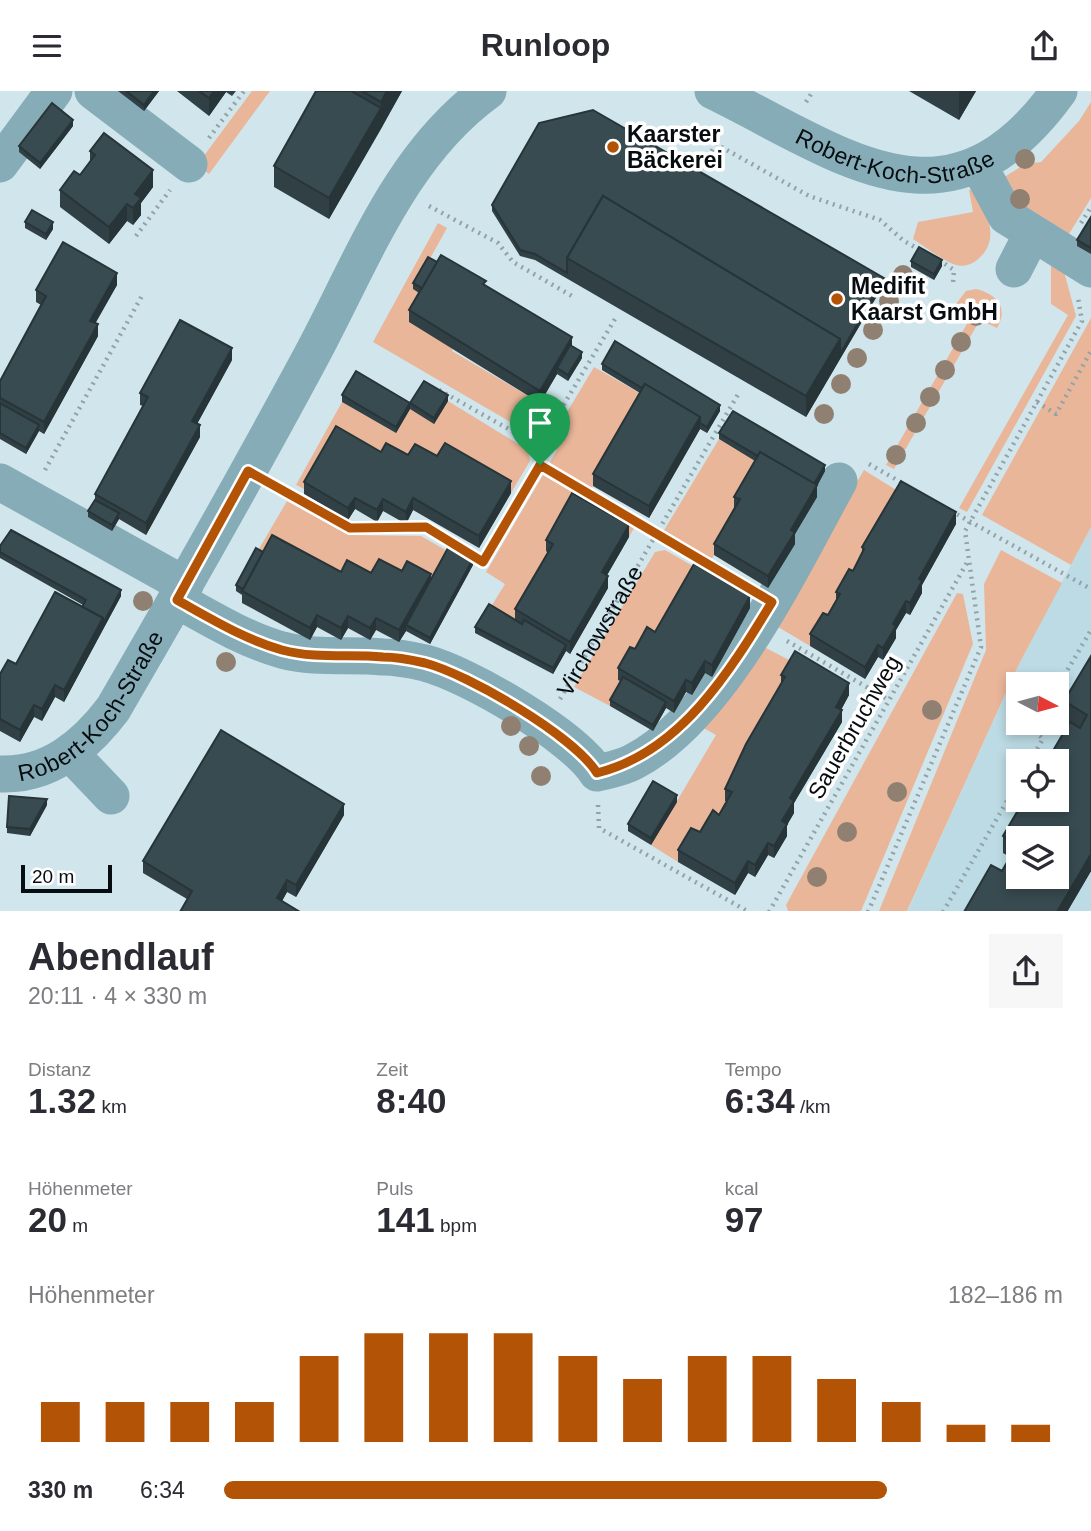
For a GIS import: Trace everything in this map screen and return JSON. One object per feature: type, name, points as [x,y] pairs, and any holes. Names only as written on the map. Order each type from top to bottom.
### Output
[{"type":"street","points":[[0,164],[54,91]]},
{"type":"street","points":[[93,91],[189,164]]},
{"type":"street","name":"Robert-Koch-Straße","points":[[0,775],[41,768],[71,754],[95,733],[113,709],[248,471],[398,189],[457,114],[488,91]]},
{"type":"street","name":"Robert-Koch-Straße","points":[[713,91],[822,148],[882,171],[913,176],[941,174],[978,164],[1008,149],[1039,118],[1059,91]]},
{"type":"street","points":[[978,164],[1006,216],[1080,262]]},
{"type":"street","points":[[1014,269],[1032,234]]},
{"type":"street","points":[[15,490],[181,592],[225,627],[284,650],[326,656],[384,657],[425,663],[454,675],[545,725],[578,748],[597,773],[632,763],[669,734],[723,679],[852,472]]},
{"type":"street","points":[[71,754],[111,796]]},
{"type":"path","points":[[696,176],[716,144],[809,196],[880,220],[904,241],[926,253]]},
{"type":"path","points":[[398,189],[498,243],[513,262],[572,296]]},
{"type":"path","points":[[936,259],[954,270],[953,283]]},
{"type":"path","points":[[869,911],[981,647],[965,531],[1082,321],[1080,262]]},
{"type":"path","points":[[15,490],[143,294]]},
{"type":"path","points":[[248,471],[350,528],[426,527],[483,562],[540,465],[539,446],[615,319]]},
{"type":"path","points":[[1037,402],[1056,414],[1091,351]]},
{"type":"path","points":[[433,387],[539,446]]},
{"type":"path","name":"Virchowstraße","points":[[545,725],[740,391]]},
{"type":"path","points":[[540,465],[657,535],[890,699]]},
{"type":"path","points":[[852,472],[911,488]]},
{"type":"path","points":[[947,508],[1091,589]]},
{"type":"path","name":"Sauerbruchweg","points":[[770,911],[969,559]]},
{"type":"path","points":[[1066,672],[1091,630]]},
{"type":"path","points":[[597,773],[599,828],[747,911]]},
{"type":"path","points":[[944,911],[1006,803]]},
{"type":"shaded area","points":[[252,91],[270,91],[209,174],[197,165]]},
{"type":"shaded area","points":[[1091,102],[1091,198],[1066,239],[1019,212],[1001,179],[1025,164],[1041,162],[1079,121]]},
{"type":"shaded area","points":[[977,189],[988,216],[990,235],[985,252],[977,260],[967,265],[956,265],[913,239],[918,222],[973,212],[969,190]]},
{"type":"shaded area","points":[[438,223],[447,228],[413,289],[425,296],[453,348],[452,351],[552,410],[536,437],[373,342]]},
{"type":"shaded area","points":[[1051,259],[1062,264],[1076,316],[967,512],[959,508],[1068,315],[1051,304]]},
{"type":"shaded area","points":[[976,289],[990,294],[999,303],[1002,314],[997,328],[980,320],[894,469],[886,465],[972,315],[955,305],[966,291]]},
{"type":"shaded area","points":[[1091,318],[1091,527],[1071,565],[982,515]]},
{"type":"shaded area","points":[[594,367],[645,396],[590,491],[551,468],[550,462],[557,450],[548,444]]},
{"type":"shaded area","points":[[448,401],[528,450],[530,461],[511,493],[445,455],[306,490],[296,485],[342,402],[396,433],[410,409],[434,423]]},
{"type":"shaded area","points":[[719,439],[760,464],[740,511],[711,560],[663,532]]},
{"type":"shaded area","points":[[864,470],[901,493],[810,646],[773,624]]},
{"type":"shaded area","points":[[543,475],[634,528],[629,537],[553,556],[513,625],[489,610],[505,584],[486,572]]},
{"type":"shaded area","points":[[287,501],[348,535],[421,536],[449,552],[431,585],[341,584],[256,554]]},
{"type":"shaded area","points":[[1091,527],[1091,911],[907,911],[1006,693],[1006,735],[1069,735],[1069,672],[1015,672]]},
{"type":"shaded area","points":[[665,550],[698,569],[681,598],[618,680],[623,683],[610,706],[574,687],[655,552]]},
{"type":"shaded area","points":[[1001,550],[1062,583],[1015,672],[1006,672],[1006,692],[907,911],[879,911],[986,650],[984,584]]},
{"type":"shaded area","points":[[957,593],[963,594],[973,644],[861,911],[788,911],[786,905]]},
{"type":"shaded area","points":[[760,645],[795,663],[719,827],[691,840],[678,862],[651,845],[716,735],[698,725]]},
{"type":"building","points":[[126,91],[154,91],[144,105]]},
{"type":"building","points":[[199,91],[214,91],[209,98]]},
{"type":"building","points":[[316,91],[351,91],[381,108],[329,198],[274,166]]},
{"type":"building","points":[[362,91],[387,91],[381,102]]},
{"type":"building","points":[[52,103],[73,120],[40,163],[19,146]]},
{"type":"building","points":[[593,110],[884,278],[840,354],[840,339],[603,196],[567,258],[567,273],[535,254],[520,250],[492,205],[539,123]]},
{"type":"building","points":[[104,133],[153,170],[135,194],[141,198],[133,208],[127,204],[109,227],[60,190],[74,171],[80,175],[95,155],[90,151]]},
{"type":"building","points":[[603,196],[840,339],[806,396],[567,258]]},
{"type":"building","points":[[32,210],[53,222],[46,234],[25,222]]},
{"type":"building","points":[[1091,217],[1091,248],[1077,240]]},
{"type":"building","points":[[63,242],[117,273],[90,321],[98,324],[44,422],[0,398],[0,381],[46,296],[36,290]]},
{"type":"building","points":[[919,247],[942,260],[934,274],[911,261]]},
{"type":"building","points":[[441,255],[486,281],[483,284],[572,337],[540,391],[409,310]]},
{"type":"building","points":[[428,257],[437,262],[422,288],[413,283]]},
{"type":"building","points":[[180,320],[232,348],[192,421],[200,425],[146,523],[95,494],[148,397],[140,393]]},
{"type":"building","points":[[615,341],[720,405],[707,427],[700,423],[700,417],[645,384],[642,388],[602,364]]},
{"type":"building","points":[[570,345],[582,352],[568,375],[557,368]]},
{"type":"building","points":[[356,371],[410,403],[396,427],[342,395]]},
{"type":"building","points":[[424,381],[448,395],[434,418],[410,403]]},
{"type":"building","points":[[645,384],[700,417],[649,506],[593,474]]},
{"type":"building","points":[[0,403],[39,425],[26,448],[0,433]]},
{"type":"building","points":[[733,411],[825,465],[814,484],[760,452],[758,456],[719,433]]},
{"type":"building","points":[[336,426],[381,452],[386,443],[408,455],[415,444],[437,456],[445,443],[511,481],[479,536],[413,498],[406,512],[383,499],[377,510],[355,498],[348,508],[304,482]]},
{"type":"building","points":[[760,452],[817,485],[791,530],[795,532],[768,576],[714,544],[740,499],[734,497]]},
{"type":"building","points":[[901,481],[956,512],[919,579],[922,581],[910,603],[906,601],[883,648],[878,645],[865,667],[810,634],[823,613],[828,615],[840,594],[836,592],[849,569],[853,571],[864,549],[862,547]]},
{"type":"building","points":[[572,493],[629,525],[602,572],[608,576],[570,642],[515,609],[553,544],[546,540]]},
{"type":"building","points":[[95,500],[119,513],[112,525],[88,511]]},
{"type":"building","points":[[11,530],[121,590],[103,624],[103,618],[82,607],[86,600],[0,552],[0,546]]},
{"type":"building","points":[[272,535],[341,572],[347,560],[371,573],[379,559],[402,571],[407,561],[431,574],[399,630],[376,618],[370,628],[348,616],[341,628],[317,615],[310,628],[242,591]]},
{"type":"building","points":[[449,546],[473,559],[430,638],[406,625]]},
{"type":"building","points":[[256,548],[263,552],[243,589],[236,585]]},
{"type":"building","points":[[694,564],[750,596],[712,665],[705,661],[692,683],[686,680],[674,701],[618,668],[630,647],[635,649],[647,627],[655,632]]},
{"type":"building","points":[[55,592],[103,618],[64,690],[55,685],[42,709],[34,705],[20,730],[0,719],[0,674],[8,660],[16,664]]},
{"type":"building","points":[[489,604],[522,624],[524,620],[566,645],[553,668],[475,627]]},
{"type":"building","points":[[795,651],[849,683],[836,707],[842,710],[790,798],[794,801],[782,821],[787,824],[774,846],[768,843],[755,865],[748,861],[735,883],[678,850],[691,828],[700,832],[713,810],[719,815],[732,792],[725,789],[746,744],[785,677],[781,675]]},
{"type":"building","points":[[1091,656],[1091,854],[1058,911],[965,911],[991,865],[1002,871],[1006,864],[1006,889],[1069,889],[1069,826],[1009,826],[1017,812],[1069,812],[1069,749],[1054,749],[1062,735],[1069,735],[1070,722],[1080,728],[1087,715],[1069,704],[1069,693]]},
{"type":"building","points":[[623,677],[666,702],[653,725],[610,700]]},
{"type":"building","points":[[221,730],[344,804],[296,885],[287,880],[277,898],[298,911],[181,911],[192,891],[143,861]]},
{"type":"building","points":[[653,781],[677,795],[651,838],[628,824]]},
{"type":"building","points":[[9,796],[47,799],[30,829],[7,827]]},
{"type":"place","name":"Kaarster Bäckerei","points":[[613,147]]},
{"type":"place","name":"Medifit Kaarst GmbH","points":[[837,299]]},
{"type":"route","points":[[540,465],[772,602],[737,659],[706,699],[661,742],[632,763],[597,773],[578,748],[545,725],[454,675],[425,663],[384,657],[304,655],[284,650],[225,627],[177,600],[248,471],[350,528],[426,527],[483,562],[540,465]]}]
